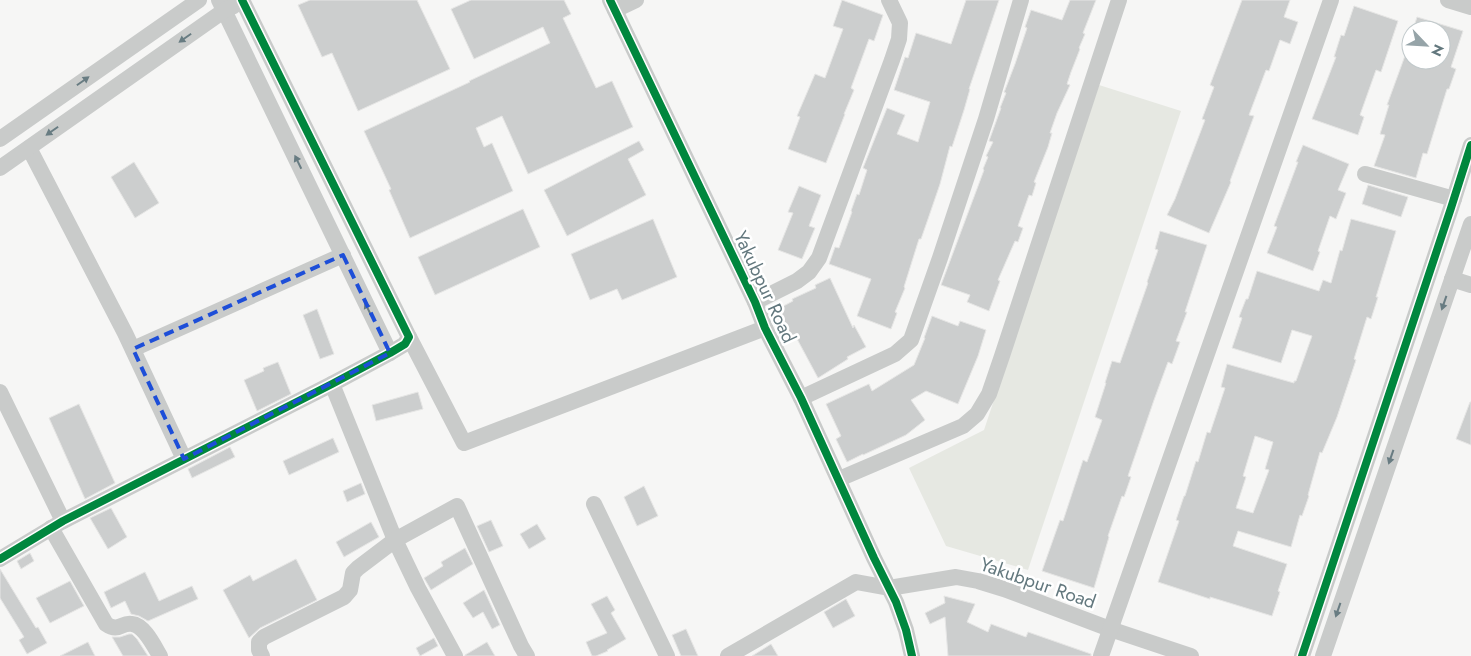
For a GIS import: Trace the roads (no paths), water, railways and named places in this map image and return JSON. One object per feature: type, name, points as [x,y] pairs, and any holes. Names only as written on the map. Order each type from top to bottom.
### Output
[{"type":"street","points":[[0,138],[199,0]]},
{"type":"street","points":[[613,5],[636,0]]},
{"type":"street","points":[[755,302],[797,282],[809,272],[819,258],[899,39],[900,23],[889,0]]},
{"type":"street","points":[[801,398],[895,354],[911,340],[986,119],[1021,0]]},
{"type":"street","points":[[839,479],[963,426],[978,414],[989,394],[1119,0]]},
{"type":"street","points":[[1101,656],[1331,0]]},
{"type":"street","points":[[1448,0],[1471,7]]},
{"type":"street","points":[[0,168],[30,148],[222,5],[242,1],[409,337],[464,443],[765,328]]},
{"type":"street","points":[[222,5],[390,353]]},
{"type":"street","name":"Yakubpur Road","points":[[613,5],[755,302],[765,328],[801,398],[889,588],[956,577],[978,581],[1191,656]]},
{"type":"street","points":[[1302,656],[1471,145]]},
{"type":"street","points":[[30,148],[133,349],[184,459]]},
{"type":"street","points":[[1365,174],[1454,199]]},
{"type":"street","points":[[1322,656],[1471,224]]},
{"type":"street","points":[[133,349],[343,255]]},
{"type":"street","points":[[1452,279],[1471,285]]},
{"type":"street","points":[[0,559],[57,524],[390,353],[405,344],[409,337]]},
{"type":"street","points":[[332,384],[395,540],[418,588],[455,656]]},
{"type":"street","points":[[0,392],[57,524],[106,624],[111,628],[118,628],[130,623],[134,624],[145,632],[160,656]]},
{"type":"street","points":[[594,504],[667,656]]},
{"type":"street","points":[[262,656],[259,650],[259,642],[264,637],[344,597],[350,590],[353,574],[358,568],[395,540],[457,506],[527,656]]},
{"type":"street","points":[[728,656],[856,582],[889,588],[906,630],[912,656]]}]
